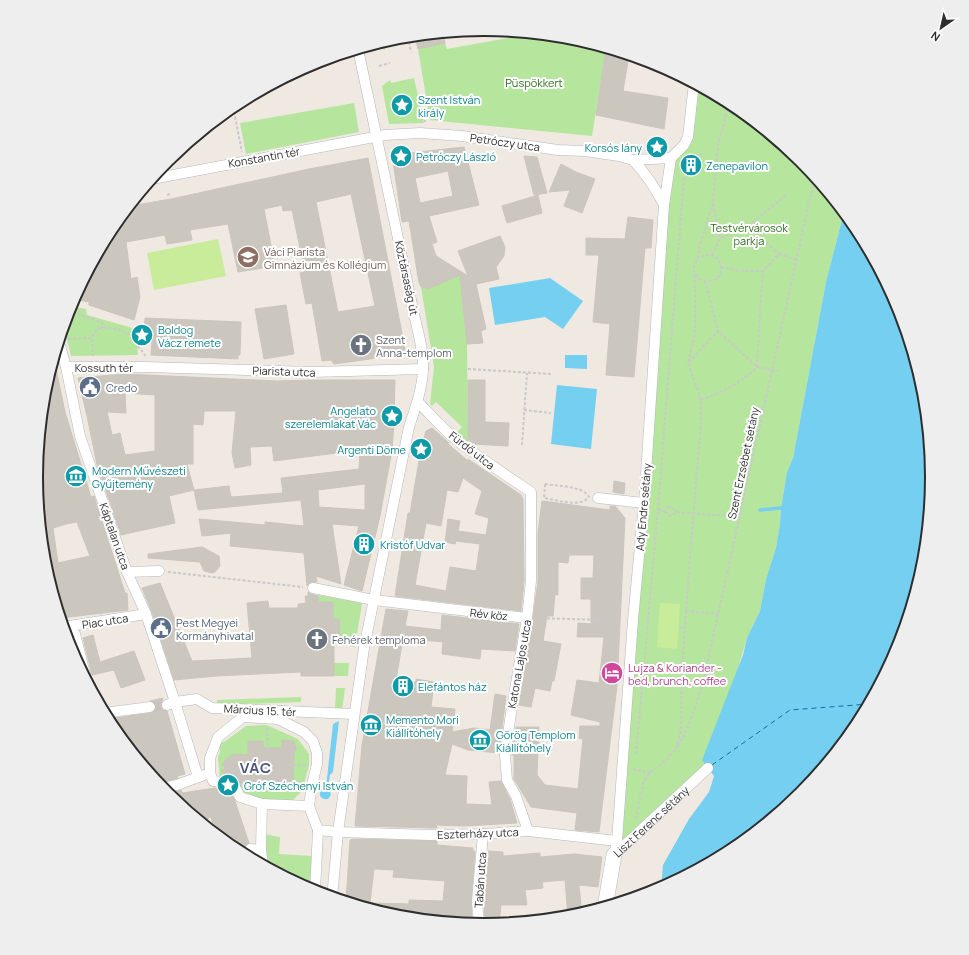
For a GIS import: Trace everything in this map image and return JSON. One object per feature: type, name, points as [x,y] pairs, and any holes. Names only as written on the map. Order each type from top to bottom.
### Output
[{"type":"street","name":"Köztársaság út","points":[[359,54],[414,314],[422,354],[423,369],[418,402],[409,427],[374,600]]},
{"type":"street","points":[[671,158],[684,145],[688,137],[693,89]]},
{"type":"street","name":"Petróczy utca","points":[[376,137],[420,133],[462,136],[558,150],[585,151],[619,156],[633,160],[671,158]]},
{"type":"street","name":"Konstantin tér","points":[[161,177],[376,137]]},
{"type":"street","name":"Ady Endre sétány","points":[[614,855],[617,841],[633,620],[644,503],[664,205],[671,158]]},
{"type":"street","points":[[633,160],[654,185],[664,205]]},
{"type":"street","name":"Kossuth tér","points":[[63,346],[66,367],[145,362]]},
{"type":"street","name":"Piarista utca","points":[[145,362],[312,372],[423,369]]},
{"type":"street","name":"Káptalan utca","points":[[66,367],[80,436],[127,572],[150,625],[171,704]]},
{"type":"street","name":"Fürdő utca","points":[[418,402],[453,437],[478,457],[531,492]]},
{"type":"street","name":"Katona Lajos utca","points":[[528,831],[516,796],[507,780],[505,755],[510,712],[527,618],[531,581],[531,492]]},
{"type":"street","points":[[598,498],[644,503]]},
{"type":"street","points":[[127,572],[159,571]]},
{"type":"street","name":"Rév köz","points":[[313,588],[374,600],[527,618]]},
{"type":"street","points":[[333,892],[338,832],[354,714],[364,648],[374,600]]},
{"type":"street","name":"Piac utca","points":[[69,626],[146,614]]},
{"type":"street","points":[[75,634],[79,651]]},
{"type":"street","name":"Március 15. tér","points":[[171,704],[197,699],[212,708],[354,714]]},
{"type":"street","points":[[171,704],[198,777]]},
{"type":"street","points":[[110,712],[150,707]]},
{"type":"street","points":[[309,806],[262,804],[240,797],[235,782],[213,780],[210,773],[210,758],[218,737],[243,718],[267,722],[278,719],[304,732],[313,741],[317,753],[313,764],[309,806],[318,830],[315,885]]},
{"type":"street","name":"Liszt Ferenc sétány","points":[[606,902],[614,855],[708,768]]},
{"type":"street","points":[[169,787],[210,773]]},
{"type":"street","points":[[262,804],[262,859]]},
{"type":"street","name":"Eszterházy utca","points":[[318,830],[430,835],[528,831],[617,841]]},
{"type":"street","name":"Tabán utca","points":[[478,919],[477,901],[483,834]]},
{"type":"street","points":[[250,849],[261,850]]},
{"type":"path","points":[[409,42],[411,52]]},
{"type":"path","points":[[379,66],[390,63]]},
{"type":"path","points":[[676,748],[681,730],[686,611],[701,421],[701,400],[688,363],[695,334],[694,266],[698,258],[700,245],[713,204],[718,145],[727,108]]},
{"type":"path","points":[[234,113],[243,157]]},
{"type":"path","points":[[425,115],[425,125]]},
{"type":"path","points":[[698,154],[703,154]]},
{"type":"path","points":[[696,173],[701,173]]},
{"type":"path","points":[[635,761],[658,509],[684,177]]},
{"type":"path","name":"Szent Erzsébet sétány","points":[[650,773],[667,759],[686,733],[703,682],[814,183]]},
{"type":"path","points":[[720,238],[748,226],[788,194]]},
{"type":"path","points":[[712,255],[720,238],[713,204]]},
{"type":"path","points":[[748,226],[779,254],[797,260]]},
{"type":"path","points":[[701,400],[721,392],[747,377],[757,367],[763,271],[779,254]]},
{"type":"path","points":[[695,273],[701,280],[713,281],[718,277],[721,267],[718,259],[712,255],[704,255],[698,258]]},
{"type":"path","points":[[721,267],[739,271],[763,271]]},
{"type":"path","points":[[705,281],[718,331],[757,367],[779,371]]},
{"type":"path","points":[[75,314],[94,319],[102,323],[102,328]]},
{"type":"path","points":[[140,323],[138,337],[140,348],[144,353],[145,362]]},
{"type":"path","points":[[93,357],[92,338],[96,331],[102,328],[111,328],[138,337]]},
{"type":"path","points":[[688,363],[694,354],[718,331]]},
{"type":"path","points":[[65,340],[92,338]]},
{"type":"path","points":[[468,369],[551,374]]},
{"type":"path","points":[[522,446],[527,372]]},
{"type":"path","points":[[524,410],[551,413]]},
{"type":"path","points":[[546,484],[582,490],[590,497],[586,501],[580,503],[544,498],[546,484]]},
{"type":"path","points":[[668,508],[670,506],[677,512]]},
{"type":"path","points":[[664,510],[670,516],[677,512],[739,517]]},
{"type":"path","points":[[159,571],[313,588]]},
{"type":"path","points":[[686,611],[718,614]]},
{"type":"path","points":[[527,618],[604,620]]},
{"type":"path","points":[[679,627],[685,628]]},
{"type":"path","points":[[267,722],[268,752]]},
{"type":"path","points":[[293,765],[313,764]]},
{"type":"path","points":[[632,839],[644,781],[650,773],[635,769],[634,776]]},
{"type":"green space","name":"Püspökkert","points":[[513,37],[571,44],[605,53],[592,136],[430,120],[418,49],[445,43],[447,49]]},
{"type":"green space","points":[[414,78],[424,123],[389,124],[382,86],[390,80],[391,83]]},
{"type":"green space","name":"Testvérvárosok parkja","points":[[693,89],[730,110],[776,146],[797,165],[842,219],[826,282],[793,458],[787,472],[776,548],[766,579],[760,611],[747,638],[708,768],[624,847],[617,841],[671,158],[684,145]]},
{"type":"green space","points":[[354,103],[359,132],[246,154],[240,123]]},
{"type":"green space","points":[[218,239],[226,276],[154,290],[147,253]]},
{"type":"green space","points":[[460,275],[467,344],[468,444],[453,437],[462,427],[436,402],[432,406],[430,404],[434,367],[421,287],[428,289]]},
{"type":"green space","points":[[78,307],[86,309],[87,315],[136,329],[138,355],[71,356],[66,336]]},
{"type":"green space","points":[[318,595],[362,603],[355,647],[334,644],[334,634],[339,634],[339,619],[333,619],[333,603],[318,602]]},
{"type":"green space","points":[[660,603],[680,604],[677,649],[657,647]]},
{"type":"green space","points":[[334,663],[349,663],[348,676],[334,676]]},
{"type":"green space","points":[[336,688],[345,688],[342,710],[335,709]]},
{"type":"green space","points":[[301,697],[301,702],[217,705],[217,700]]},
{"type":"green space","points":[[267,725],[298,739],[309,754],[309,765],[302,791],[290,803],[243,796],[220,780],[218,757],[220,752],[219,742],[224,742],[246,726]]},
{"type":"green space","points":[[264,834],[280,837],[279,854],[312,856],[310,883],[289,873],[268,862]]},
{"type":"water","points":[[842,219],[867,257],[892,309],[903,336],[918,391],[925,449],[926,478],[922,535],[918,564],[911,592],[903,619],[892,646],[867,698],[852,723],[816,769],[797,790],[776,809],[730,845],[705,860],[662,881],[663,865],[689,819],[709,792],[714,776],[702,760],[743,655],[747,638],[760,611],[766,579],[776,548],[787,472],[793,458],[826,282]]},
{"type":"water","points":[[550,278],[583,301],[563,329],[545,317],[495,325],[489,288]]},
{"type":"water","points":[[565,355],[587,355],[587,369],[565,368]]},
{"type":"water","points":[[557,385],[597,389],[591,449],[551,444]]},
{"type":"water","points":[[339,721],[333,772],[330,775],[328,788],[331,795],[328,799],[326,799],[322,798],[320,794],[321,790],[326,787],[333,724]]},
{"type":"building","points":[[444,38],[445,43],[418,49],[416,41]]},
{"type":"building","points":[[605,53],[628,60],[623,91],[668,98],[664,129],[596,115]]},
{"type":"building","points":[[464,147],[479,205],[429,216],[437,242],[432,244],[436,256],[468,276],[458,251],[500,236],[505,247],[504,256],[496,267],[499,279],[476,284],[486,329],[481,331],[483,343],[467,344],[460,275],[428,289],[421,287],[419,283],[409,221],[402,222],[392,155]],"holes":[[[448,171],[453,196],[420,203],[415,178]]]},
{"type":"building","points":[[524,156],[537,157],[547,193],[534,195]]},
{"type":"building","points":[[368,158],[406,354],[334,364],[331,360],[322,361],[312,303],[306,304],[300,273],[305,272],[292,210],[283,211],[282,205],[264,209],[275,266],[238,272],[228,224],[190,230],[192,240],[167,244],[165,235],[126,242],[131,279],[137,277],[140,297],[134,320],[89,305],[89,302],[81,300],[102,257],[117,232],[138,205],[171,199],[309,169]],"holes":[[[351,194],[375,306],[338,312],[316,202]]]},
{"type":"building","points":[[561,164],[576,172],[595,179],[582,213],[564,206],[570,190],[549,192]]},
{"type":"building","points":[[538,195],[542,213],[507,223],[502,206]]},
{"type":"building","points":[[628,217],[653,220],[651,248],[645,248],[634,377],[606,375],[610,324],[593,322],[599,255],[586,255],[586,238],[625,239]]},
{"type":"building","points":[[286,305],[294,354],[264,359],[255,309]]},
{"type":"building","points":[[145,318],[241,322],[240,355],[238,355],[238,359],[151,355],[152,341],[144,341]]},
{"type":"building","points":[[56,370],[65,412],[91,497],[94,496],[125,593],[127,593],[128,610],[66,617],[51,564],[44,506],[44,449],[51,391]],"holes":[[[77,522],[90,556],[58,563],[53,528]]]},
{"type":"building","points":[[125,374],[277,381],[395,380],[392,450],[380,516],[362,591],[344,585],[359,526],[332,524],[341,584],[316,576],[317,582],[311,582],[307,586],[304,553],[230,546],[231,533],[202,536],[199,519],[265,525],[265,522],[304,526],[301,500],[198,510],[194,490],[169,496],[175,523],[121,535],[97,465],[78,378]],"holes":[[[125,393],[155,395],[155,451],[125,455],[120,433],[112,435],[107,412],[126,413]],[[204,411],[236,411],[232,453],[235,468],[251,465],[250,447],[272,446],[274,461],[360,450],[359,469],[281,478],[283,493],[231,497],[229,486],[194,490],[187,464],[193,464],[193,424],[203,425]],[[365,484],[365,510],[319,507],[318,490]]]},
{"type":"building","points":[[468,380],[485,380],[485,422],[509,423],[508,446],[473,444],[468,440]]},
{"type":"building","points":[[432,428],[468,461],[468,459],[521,495],[523,499],[524,581],[521,611],[395,596],[408,513],[410,513],[421,449],[426,431]],"holes":[[[463,478],[482,491],[475,514],[489,518],[486,535],[458,531],[460,521],[448,519],[445,542],[455,544],[456,541],[480,544],[476,571],[450,567],[446,591],[415,585],[426,523],[441,526],[447,490],[458,492]]]},
{"type":"building","points":[[614,481],[625,483],[624,494],[613,492]]},
{"type":"building","points":[[542,501],[610,510],[610,506],[615,506],[625,518],[617,686],[599,832],[575,830],[577,813],[531,807],[514,779],[514,755],[512,755],[516,727],[539,727],[537,775],[545,785],[578,789],[583,739],[579,738],[580,726],[600,726],[600,722],[571,715],[577,680],[599,683],[604,637],[577,637],[578,623],[591,624],[591,599],[581,599],[581,578],[593,578],[594,555],[569,555],[568,563],[558,562],[558,595],[555,594],[553,616],[547,616],[543,641],[561,644],[554,681],[552,681],[550,691],[535,688],[531,707],[519,705],[538,581],[538,533]]},
{"type":"building","points":[[202,547],[219,556],[220,566],[215,572],[212,573],[204,571],[200,562],[148,558],[148,554]]},
{"type":"building","points":[[160,583],[192,661],[252,658],[247,603],[268,601],[269,608],[298,608],[298,604],[306,603],[305,596],[308,596],[308,592],[318,596],[318,602],[333,602],[333,619],[339,619],[340,634],[334,634],[334,676],[301,676],[301,672],[216,676],[174,680],[152,612],[142,588]]},
{"type":"building","points":[[386,609],[408,611],[405,626],[441,630],[442,615],[519,624],[515,651],[481,649],[480,659],[442,654],[443,642],[403,638],[396,680],[416,682],[416,679],[434,682],[431,707],[455,709],[452,732],[474,728],[490,730],[495,694],[506,696],[499,753],[468,750],[452,744],[445,775],[467,776],[466,804],[492,805],[489,782],[501,781],[510,799],[517,823],[464,826],[436,825],[437,828],[355,826],[362,745]]},
{"type":"building","points":[[93,635],[100,662],[134,651],[145,680],[121,688],[114,670],[92,675],[83,638]]},
{"type":"building","points":[[163,698],[161,707],[163,710],[167,711],[185,774],[177,776],[178,778],[164,782],[134,746],[114,718],[151,713],[156,710],[156,707],[155,703],[150,701]]},
{"type":"building","points":[[282,740],[294,741],[296,750],[294,751],[293,789],[243,788],[237,778],[227,776],[221,771],[226,768],[222,765],[225,760],[234,754],[248,755],[248,741],[263,741],[263,748],[282,748]]},
{"type":"building","points":[[215,788],[229,789],[235,801],[249,843],[245,848],[239,845],[213,826],[211,817],[206,820],[174,792],[181,790],[182,793]]},
{"type":"building","points":[[350,840],[437,841],[437,845],[473,848],[473,851],[475,851],[471,901],[472,919],[398,911],[346,897]],"holes":[[[374,869],[394,870],[393,877],[445,881],[443,901],[409,900],[409,904],[370,903]]]},
{"type":"building","points":[[488,851],[503,852],[503,856],[540,853],[540,857],[574,854],[602,857],[598,887],[579,885],[581,908],[568,911],[565,880],[542,882],[543,888],[525,890],[527,905],[501,905],[500,918],[485,919],[484,901]]},
{"type":"waterway","points":[[760,510],[781,508]]},
{"type":"ferry route","points":[[712,765],[790,710],[863,704]]},
{"type":"tunnel","points":[[150,707],[167,705]]},
{"type":"place","name":"Szent István király","points":[[402,105]]},
{"type":"place","name":"Korsós lány","points":[[657,147]]},
{"type":"place","name":"Petróczy László","points":[[401,156]]},
{"type":"place","name":"Zenepavilon","points":[[691,165]]},
{"type":"place","name":"Váci Piarista Gimnázium és Kollégium","points":[[248,257]]},
{"type":"place","name":"Boldog Vácz remete","points":[[142,335]]},
{"type":"place","name":"Szent Anna-templom","points":[[361,345]]},
{"type":"place","name":"Credo","points":[[90,387]]},
{"type":"place","name":"Angelato szerelemlakat Vác","points":[[392,416]]},
{"type":"place","name":"Argenti Döme","points":[[421,449]]},
{"type":"place","name":"Modern Művészeti Gyűjtemény","points":[[76,476]]},
{"type":"place","name":"Kristóf Udvar","points":[[364,544]]},
{"type":"place","name":"Pest Megyei Kormányhivatal","points":[[161,628]]},
{"type":"place","name":"Fehérek temploma","points":[[317,639]]},
{"type":"place","name":"Lujza & Koriander - bed, brunch, coffee","points":[[612,673]]},
{"type":"place","name":"Elefántos ház","points":[[403,686]]},
{"type":"place","name":"Memento Mori Kiállítóhely","points":[[371,725]]},
{"type":"place","name":"Görög Templom Kiállítóhely","points":[[480,740]]},
{"type":"place","name":"Gróf Széchenyi István","points":[[228,785]]},
{"type":"district","name":"VÁC","points":[[256,767]]}]
